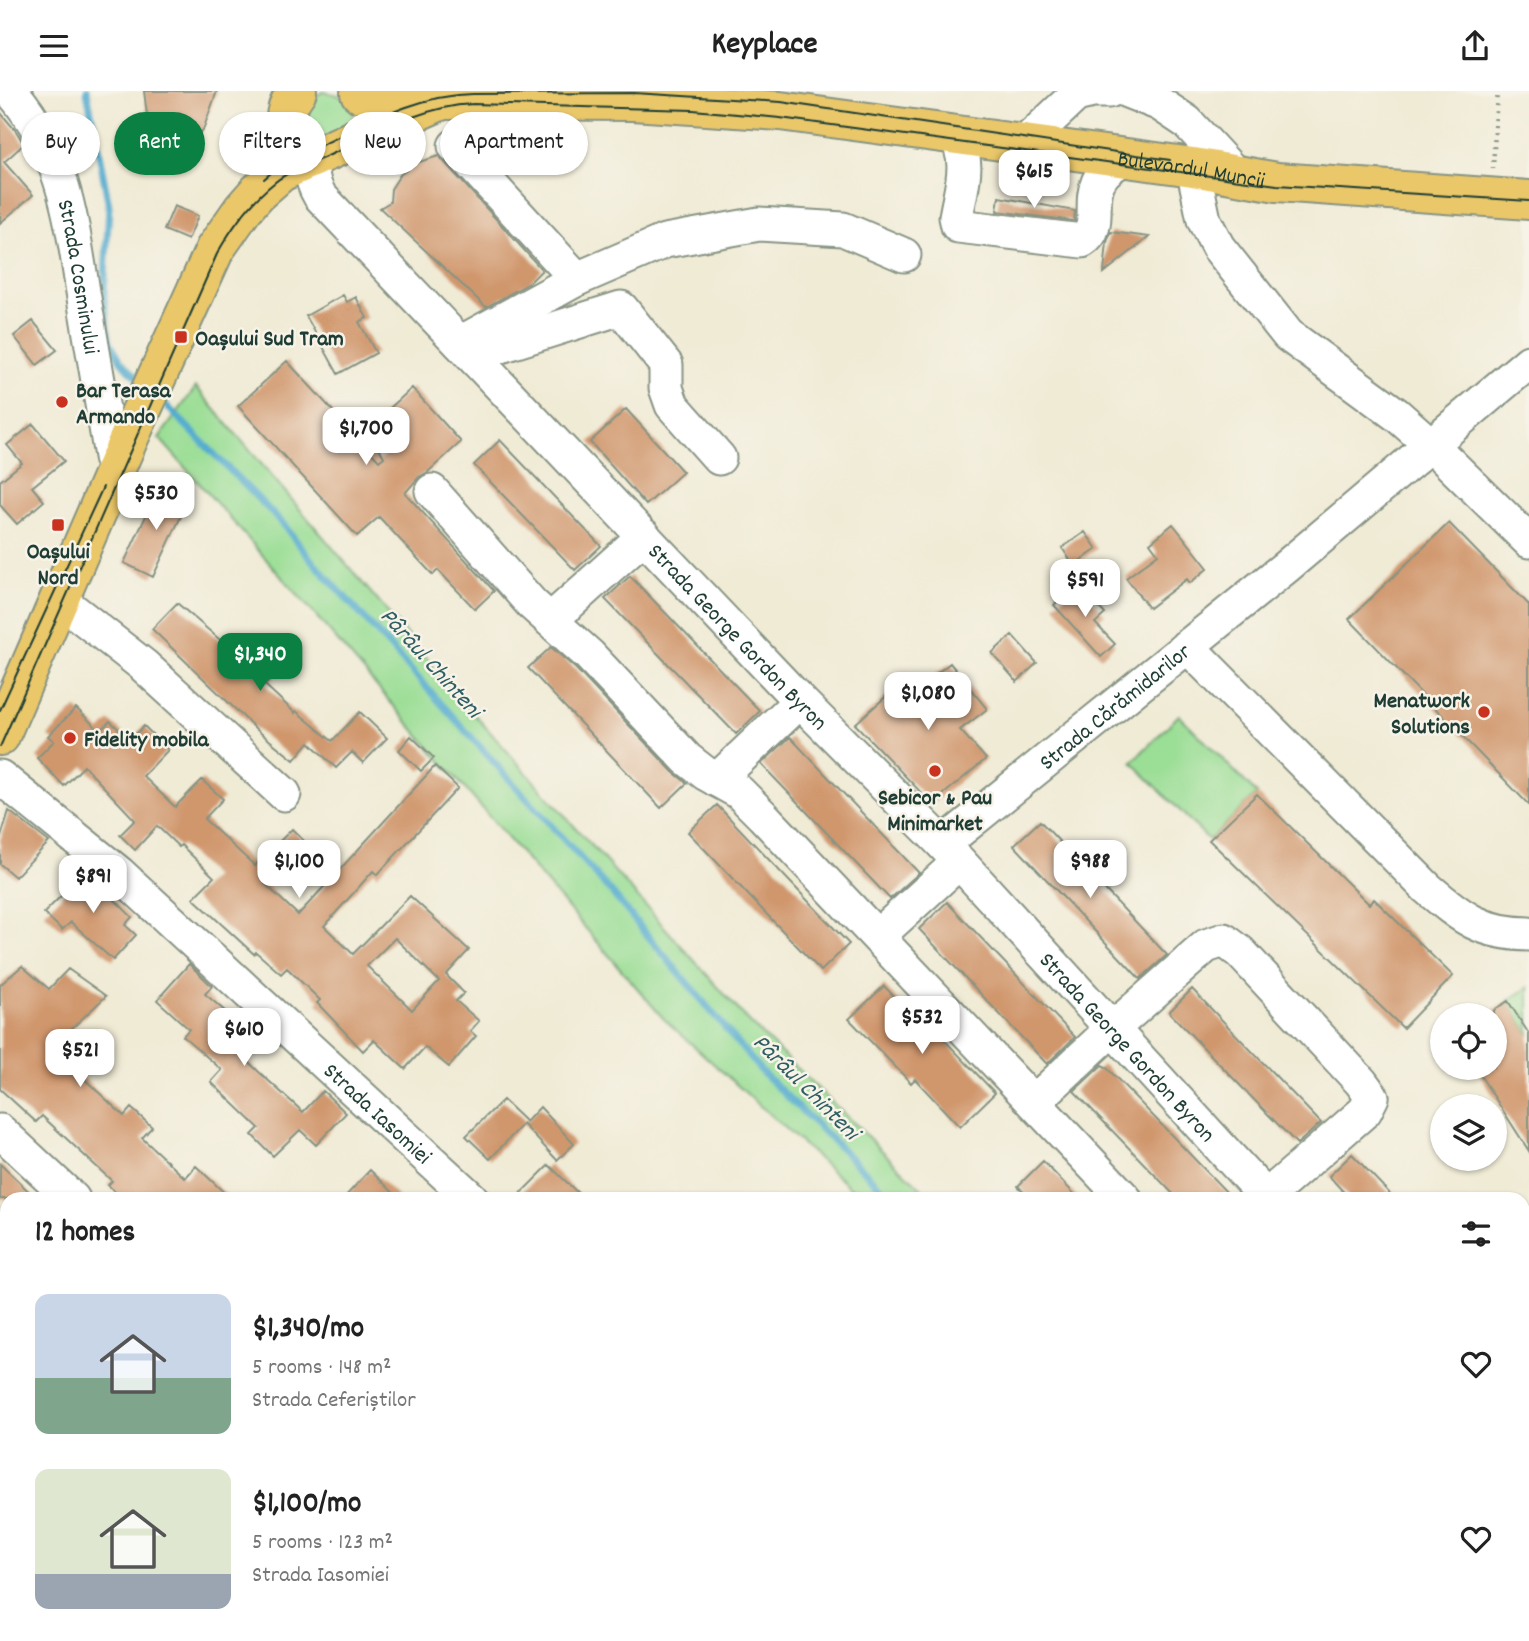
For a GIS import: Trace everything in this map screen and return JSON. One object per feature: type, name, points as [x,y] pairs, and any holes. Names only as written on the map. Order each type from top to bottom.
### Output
[{"type":"main road","points":[[359,92],[370,112]]},
{"type":"main road","name":"Bulevardul Muncii","points":[[359,92],[633,101],[780,111],[1193,167],[1277,182],[1518,200]]},
{"type":"main road","name":"Bulevardul Muncii","points":[[398,112],[423,96]]},
{"type":"main road","points":[[0,736],[129,438],[215,249],[229,227],[270,180],[291,106]]},
{"type":"main road","name":"Bulevardul Muncii","points":[[270,180],[277,175]]},
{"type":"street","name":"Strada Cosminului","points":[[11,91],[28,111],[48,145],[66,198],[114,474]]},
{"type":"street","points":[[1027,144],[1029,139],[1076,96],[1094,91],[1109,91]]},
{"type":"street","points":[[1127,91],[1160,104],[1187,122],[1236,175]]},
{"type":"street","points":[[954,134],[963,151],[965,162],[956,218],[958,226],[1082,241],[1089,237],[1092,229],[1096,184],[1100,176],[1114,163],[1126,158]]},
{"type":"street","points":[[1193,167],[1204,220],[1218,247],[1288,335],[1397,415],[1529,541]]},
{"type":"street","name":"Strada George Gordon Byron","points":[[312,175],[314,186],[320,195],[800,701],[951,853],[1261,1192]]},
{"type":"street","points":[[482,175],[577,279]]},
{"type":"street","points":[[466,349],[577,279],[665,241],[759,224],[844,229],[904,255]]},
{"type":"street","points":[[466,349],[621,308],[666,365],[666,389],[672,405],[719,458]]},
{"type":"street","name":"Strada Cărămidarilor","points":[[877,936],[951,853],[1187,646],[1287,566],[1529,362]]},
{"type":"street","points":[[432,491],[532,604],[552,619],[589,655],[687,759],[739,792],[763,816],[1118,1192]]},
{"type":"street","points":[[552,619],[644,536]]},
{"type":"street","points":[[60,600],[142,665],[284,794]]},
{"type":"street","points":[[1187,646],[1454,912],[1485,928],[1529,934]]},
{"type":"street","points":[[717,780],[800,701]]},
{"type":"street","name":"Strada Iasomiei","points":[[0,777],[120,874],[464,1192]]},
{"type":"street","points":[[1034,1102],[1206,946],[1224,940],[1240,952],[1372,1097],[1365,1111],[1273,1192]]},
{"type":"street","points":[[0,1131],[65,1192]]},
{"type":"path","points":[[1497,91],[1518,200]]},
{"type":"green space","points":[[323,92],[337,95],[347,101],[352,112],[340,112],[340,131],[326,138],[326,112],[304,112],[305,101]]},
{"type":"green space","points":[[196,387],[474,714],[751,1024],[925,1192],[855,1192],[663,1018],[159,438]]},
{"type":"green space","points":[[1179,715],[1257,794],[1209,840],[1132,762]]},
{"type":"green space","points":[[1529,987],[1529,1034],[1508,1001]]},
{"type":"building","points":[[144,91],[217,91],[205,124],[205,112],[147,112]]},
{"type":"building","points":[[0,112],[21,139],[21,147],[4,162],[33,195],[0,223]]},
{"type":"building","points":[[439,156],[440,175],[456,175],[542,270],[529,283],[486,307],[380,208],[390,202],[391,189],[400,175],[426,175],[426,160]]},
{"type":"building","points":[[999,197],[1075,211],[1074,221],[997,211]]},
{"type":"building","points":[[174,206],[198,216],[188,240],[164,230]]},
{"type":"building","points":[[1111,232],[1149,237],[1104,273],[1107,242]]},
{"type":"building","points":[[343,295],[347,302],[356,297],[367,318],[359,322],[376,353],[338,374],[306,316]]},
{"type":"building","points":[[33,321],[57,350],[37,365],[14,336]]},
{"type":"building","points":[[287,361],[379,461],[384,457],[368,428],[412,388],[461,442],[419,477],[405,493],[494,591],[475,609],[438,570],[433,575],[379,517],[357,536],[238,406]]},
{"type":"building","points":[[626,409],[683,472],[646,505],[590,442]]},
{"type":"building","points":[[33,424],[64,461],[32,487],[44,501],[17,524],[0,505],[0,481],[22,463],[7,445]]},
{"type":"building","points":[[500,440],[601,546],[575,570],[474,465]]},
{"type":"building","points":[[159,488],[188,501],[153,577],[124,563]]},
{"type":"building","name":"Menatwork Solutions","points":[[1449,523],[1529,605],[1529,805],[1349,619]]},
{"type":"building","points":[[1173,524],[1208,568],[1190,583],[1187,579],[1149,608],[1126,578],[1158,554],[1150,543]]},
{"type":"building","points":[[1085,532],[1097,549],[1074,565],[1062,548]]},
{"type":"building","points":[[630,576],[760,711],[736,734],[605,599]]},
{"type":"building","points":[[1077,584],[1105,614],[1095,623],[1115,644],[1101,657],[1054,605]]},
{"type":"building","points":[[177,603],[254,669],[271,652],[284,666],[265,685],[295,713],[296,711],[332,741],[360,712],[387,738],[363,763],[352,752],[336,768],[309,742],[294,760],[257,730],[152,629]]},
{"type":"building","points":[[1012,635],[1037,663],[1017,682],[992,653]]},
{"type":"building","points":[[551,647],[576,669],[673,772],[687,783],[661,808],[528,668]]},
{"type":"building","points":[[950,663],[987,709],[960,730],[986,759],[932,804],[855,724],[900,684],[909,695]]},
{"type":"building","points":[[76,708],[100,731],[110,721],[130,740],[144,726],[168,750],[143,776],[175,807],[202,780],[223,799],[204,819],[255,866],[292,829],[305,842],[265,884],[298,915],[435,766],[458,788],[377,875],[373,871],[324,926],[353,954],[410,896],[469,950],[446,975],[464,993],[456,1001],[479,1021],[470,1031],[476,1036],[449,1067],[425,1047],[405,1069],[374,1040],[363,1051],[317,1003],[320,1000],[287,968],[281,974],[256,952],[254,954],[193,898],[214,877],[181,845],[179,847],[157,826],[135,850],[120,835],[135,820],[84,766],[64,786],[37,758],[54,741],[48,736]],"holes":[[[395,938],[439,981],[412,1010],[367,966]]]},
{"type":"building","points":[[411,736],[434,758],[421,771],[399,750]]},
{"type":"building","points":[[790,737],[919,873],[890,899],[761,764]]},
{"type":"building","points":[[1257,794],[1369,904],[1374,899],[1453,976],[1403,1028],[1209,840]]},
{"type":"building","points":[[717,805],[849,944],[821,971],[688,832]]},
{"type":"building","points":[[9,811],[49,842],[15,877],[0,864],[0,840]]},
{"type":"building","points":[[1040,821],[1167,955],[1140,979],[1014,845]]},
{"type":"building","points":[[86,871],[132,917],[125,925],[136,935],[113,960],[71,922],[62,930],[44,913]]},
{"type":"building","points":[[947,902],[1075,1037],[1047,1064],[919,929]]},
{"type":"building","points":[[189,964],[212,986],[205,994],[247,1030],[233,1047],[259,1072],[303,1112],[323,1091],[346,1113],[316,1145],[300,1130],[273,1156],[252,1135],[259,1128],[211,1082],[222,1070],[183,1036],[189,1029],[157,1000]]},
{"type":"building","points":[[22,966],[49,989],[68,969],[106,996],[70,1030],[98,1054],[80,1075],[124,1116],[131,1108],[152,1127],[142,1138],[185,1178],[196,1166],[224,1192],[116,1192],[108,1185],[112,1181],[42,1116],[36,1122],[0,1089],[0,985]]},
{"type":"building","points":[[884,986],[928,1032],[933,1028],[995,1093],[960,1127],[915,1079],[911,1083],[849,1019]]},
{"type":"building","points":[[1192,989],[1321,1123],[1297,1144],[1169,1012]]},
{"type":"building","points":[[1508,1001],[1529,1034],[1529,1151],[1507,1117],[1507,1094],[1492,1094],[1483,1080],[1507,1080],[1507,1003],[1505,1003]]},
{"type":"building","points":[[1102,1065],[1106,1067],[1226,1192],[1171,1192],[1074,1091]]},
{"type":"building","points":[[503,1100],[526,1122],[540,1107],[574,1144],[557,1160],[523,1124],[490,1159],[466,1136]]},
{"type":"building","points":[[1352,1154],[1388,1192],[1344,1192],[1329,1176]]},
{"type":"building","points":[[1043,1161],[1072,1192],[1024,1192],[1018,1186]]},
{"type":"building","points":[[0,1164],[30,1192],[0,1192]]},
{"type":"building","points":[[549,1165],[577,1192],[522,1192]]},
{"type":"building","points":[[370,1170],[393,1192],[350,1192]]},
{"type":"waterway","name":"Pârâul Chinteni","points":[[87,91],[109,206],[104,295],[110,342],[121,361],[141,381]]},
{"type":"waterway","name":"Pârâul Chinteni","points":[[160,399],[283,524],[308,556],[612,893],[762,1072],[886,1192]]},
{"type":"tram line","points":[[264,179],[280,165],[299,155],[405,107],[450,96],[473,94],[634,93],[781,102],[1170,160]]},
{"type":"tram line","points":[[0,747],[217,254],[229,234],[257,198],[281,178],[418,115],[473,104],[693,110],[780,118],[1277,185],[1529,201]]},
{"type":"tram line","points":[[0,710],[103,487]]},
{"type":"place","name":"Oașului Sud Tram","points":[[181,337]]},
{"type":"place","name":"Bar Terasa Armando","points":[[62,402]]},
{"type":"place","name":"Oașului Nord","points":[[58,525]]},
{"type":"place","name":"Menatwork Solutions","points":[[1484,712]]},
{"type":"place","name":"Fidelity mobila","points":[[70,738]]},
{"type":"place","name":"Sebicor & Pau Minimarket","points":[[935,771]]}]
